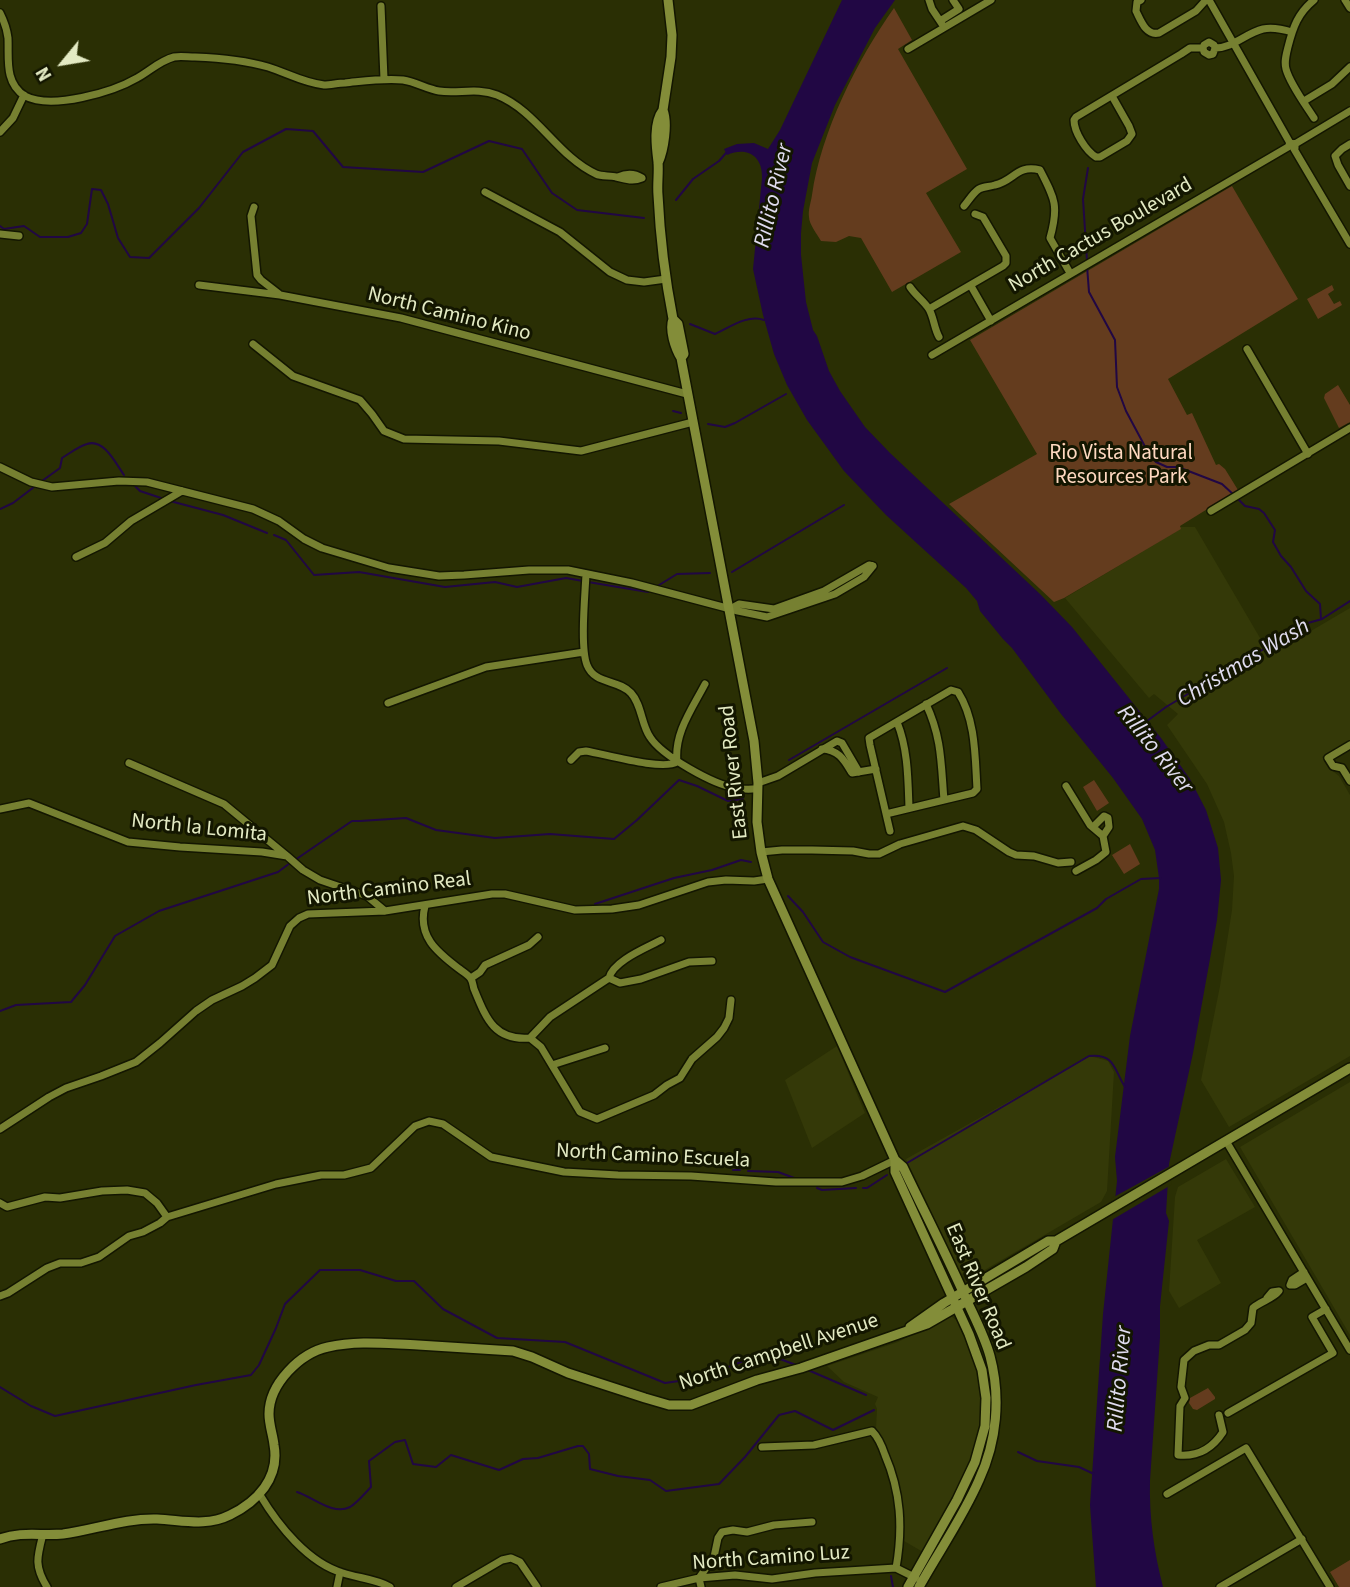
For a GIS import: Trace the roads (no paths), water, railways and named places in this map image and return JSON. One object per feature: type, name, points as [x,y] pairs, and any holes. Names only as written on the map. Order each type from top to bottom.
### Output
[{"type":"main road","name":"East River Road","points":[[668,0],[672,35],[671,57],[663,110],[666,116],[663,152],[658,163],[657,179],[666,279],[673,319],[678,324],[684,354],[681,358],[687,394],[754,741],[758,786],[757,822],[761,852],[768,879],[895,1160],[895,1172],[969,1334],[982,1370],[986,1415],[975,1462],[935,1541],[919,1582]]},
{"type":"main road","name":"North Campbell Avenue","points":[[902,1332],[952,1298],[1048,1241],[1056,1241],[1350,1068]]},
{"type":"main road","name":"East River Road","points":[[895,1160],[903,1167],[939,1238],[986,1344],[994,1376],[997,1413],[993,1436],[979,1480],[919,1582],[908,1587]]},
{"type":"main road","name":"North Campbell Avenue","points":[[260,1495],[268,1483],[275,1460],[269,1416],[279,1381],[297,1362],[326,1347],[364,1342],[513,1351],[568,1373],[669,1405],[691,1405],[757,1380],[927,1324],[1026,1267],[1053,1249],[1056,1241]]},
{"type":"main road","points":[[0,1539],[17,1534],[62,1534],[109,1524],[155,1519],[211,1521],[229,1516],[260,1495]]},
{"type":"street","points":[[929,0],[942,24]]},
{"type":"street","points":[[908,49],[959,9],[953,0]]},
{"type":"street","points":[[942,24],[991,0]]},
{"type":"street","points":[[1141,0],[1137,2],[1136,11],[1148,32],[1153,34],[1196,11],[1208,0],[1349,240]]},
{"type":"street","points":[[1314,0],[1296,20],[1285,60],[1286,69],[1314,118]]},
{"type":"street","points":[[1345,0],[1350,8]]},
{"type":"street","points":[[381,6],[384,79]]},
{"type":"street","points":[[0,13],[8,38],[7,61],[10,75],[24,95],[35,100],[55,101],[99,95],[118,88],[159,62],[176,56],[229,58],[269,67],[325,85],[384,79],[407,80],[439,91],[478,90],[495,94],[526,113],[575,161],[597,175],[618,177],[636,174],[642,178],[657,179]]},
{"type":"street","points":[[1112,96],[1132,134],[1127,141],[1096,157],[1090,153],[1073,124],[1076,117],[1190,48],[1198,48],[1209,55],[1213,54],[1215,48],[1224,48],[1259,30],[1280,29],[1292,32]]},
{"type":"street","points":[[1304,101],[1332,84],[1350,67]]},
{"type":"street","points":[[0,132],[13,118],[24,95]]},
{"type":"street","name":"North Cactus Boulevard","points":[[932,355],[1350,111]]},
{"type":"street","points":[[1350,144],[1335,156],[1350,186]]},
{"type":"street","points":[[964,206],[982,187],[997,185],[1024,170],[1040,170],[1055,201],[1056,212],[1050,238],[1070,273]]},
{"type":"street","points":[[485,192],[560,232],[610,272],[627,280],[644,282],[666,279]]},
{"type":"street","points":[[254,207],[251,216],[257,275],[280,295]]},
{"type":"street","points":[[929,309],[1006,263],[1006,256],[983,217],[975,214]]},
{"type":"street","points":[[0,234],[19,236]]},
{"type":"street","name":"North Camino Kino","points":[[199,285],[280,295],[401,318],[687,394]]},
{"type":"street","points":[[971,286],[991,321]]},
{"type":"street","points":[[910,287],[929,309],[939,337]]},
{"type":"street","points":[[253,344],[293,376],[360,400],[384,431],[404,439],[499,441],[581,451],[693,422]]},
{"type":"street","points":[[1247,349],[1308,454]]},
{"type":"street","points":[[1211,511],[1350,428]]},
{"type":"street","points":[[0,478],[3,469],[31,482],[52,487],[132,480],[147,482],[253,509],[279,521],[322,548],[389,568],[439,576],[544,569],[568,570],[632,583],[730,609],[767,617],[835,594],[864,577],[873,566],[868,565],[824,591],[774,609],[739,604],[730,609]]},
{"type":"street","points":[[76,558],[105,543],[131,521],[181,491]]},
{"type":"street","points":[[586,574],[584,652],[588,668],[601,680],[632,694],[649,736],[677,762],[736,789],[758,786],[838,741],[842,743],[859,772],[876,769]]},
{"type":"street","points":[[388,703],[486,667],[584,652]]},
{"type":"street","points":[[677,762],[676,748],[680,732],[705,684]]},
{"type":"street","points":[[886,814],[973,793],[977,789],[974,739],[965,702],[958,692],[951,690],[869,738],[886,814],[890,831]]},
{"type":"street","points":[[926,705],[940,745],[944,800]]},
{"type":"street","points":[[897,722],[902,733],[907,763],[909,808]]},
{"type":"street","points":[[1350,745],[1328,758],[1333,766],[1342,768],[1350,781]]},
{"type":"street","points":[[571,760],[579,752],[586,751],[645,763],[672,765],[677,762]]},
{"type":"street","points":[[129,763],[224,804],[287,856]]},
{"type":"street","points":[[1066,786],[1090,825],[1103,836],[1106,852],[1076,871]]},
{"type":"street","name":"North la Lomita","points":[[0,809],[29,803],[128,842],[287,856],[320,880],[367,897],[385,911]]},
{"type":"street","points":[[1093,827],[1104,816],[1108,818],[1109,827],[1103,836]]},
{"type":"street","points":[[761,852],[782,849],[863,852],[907,836],[969,823],[1014,849],[1071,862],[1058,863],[1034,856],[1016,855],[976,830],[963,826],[900,844],[879,853],[863,852]]},
{"type":"street","name":"North Camino Real","points":[[0,1129],[66,1088],[136,1062],[196,1011],[242,986],[272,965],[289,926],[308,914],[385,911],[492,894],[505,894],[575,910],[612,909],[639,905],[708,882],[768,879]]},
{"type":"street","points":[[425,906],[423,927],[433,946],[438,953],[471,978],[492,1026],[499,1032],[520,1039],[530,1038],[550,1017],[609,978],[610,971],[619,963],[661,940]]},
{"type":"street","points":[[471,978],[485,965],[529,945],[538,937]]},
{"type":"street","points":[[609,978],[620,983],[642,979],[689,962],[712,961]]},
{"type":"street","points":[[530,1038],[541,1047],[580,1112],[597,1119],[654,1096],[680,1078],[692,1059],[717,1037],[729,1018],[731,1000]]},
{"type":"street","points":[[552,1065],[604,1048]]},
{"type":"street","name":"North Camino Escuela","points":[[0,1296],[47,1268],[60,1263],[81,1263],[99,1257],[128,1236],[144,1232],[167,1217],[276,1184],[321,1175],[344,1175],[371,1168],[415,1126],[429,1121],[443,1124],[491,1157],[564,1172],[776,1182],[839,1182],[862,1176],[895,1160]]},
{"type":"street","points":[[1226,1141],[1350,1350]]},
{"type":"street","points":[[0,1203],[7,1207],[45,1197],[60,1198],[127,1190],[145,1193],[167,1217]]},
{"type":"street","points":[[1219,1415],[1223,1432],[1216,1443],[1189,1456],[1178,1455],[1180,1406],[1185,1398],[1181,1387],[1183,1361],[1194,1351],[1209,1345],[1219,1345],[1245,1329],[1251,1323],[1253,1308],[1290,1285],[1296,1285],[1306,1275]]},
{"type":"street","points":[[1228,1413],[1333,1353],[1312,1317],[1326,1309]]},
{"type":"street","points":[[1318,1327],[1332,1319]]},
{"type":"street","points":[[762,1447],[814,1445],[872,1431],[893,1477],[900,1507],[900,1545],[895,1568]]},
{"type":"street","points":[[1167,1494],[1246,1448],[1330,1587]]},
{"type":"street","points":[[260,1495],[273,1517],[320,1562],[340,1573],[390,1587]]},
{"type":"street","points":[[701,1587],[699,1578],[714,1557],[722,1532],[747,1532],[774,1525],[812,1522]]},
{"type":"street","points":[[43,1534],[37,1555],[37,1568],[47,1587]]},
{"type":"street","points":[[1220,1587],[1302,1539]]},
{"type":"street","points":[[456,1587],[502,1560],[511,1558],[520,1562],[537,1587]]},
{"type":"street","name":"North Camino Luz","points":[[662,1587],[699,1578],[745,1575],[772,1579],[815,1573],[895,1568],[919,1582]]},
{"type":"street","points":[[337,1587],[340,1573]]},
{"type":"water","name":"Rillito River","points":[[842,0],[895,0],[875,28],[835,105],[812,163],[803,211],[801,255],[806,302],[813,330],[829,371],[865,427],[1072,627],[1161,738],[1190,779],[1206,810],[1218,848],[1221,880],[1217,920],[1193,1053],[1169,1164],[1166,1213],[1169,1221],[1160,1306],[1150,1480],[1153,1534],[1163,1587],[1096,1587],[1090,1505],[1103,1314],[1117,1181],[1115,1157],[1130,1036],[1159,889],[1155,850],[1142,819],[1113,778],[980,611],[977,601],[886,515],[844,471],[807,420],[787,385],[774,354],[753,269],[762,170],[752,155],[741,152],[727,155],[724,149],[737,144],[754,143],[768,149],[780,130]]},
{"type":"waterway","points":[[0,226],[4,229],[24,226],[40,237],[68,237],[81,233],[87,224],[92,189],[101,190],[118,238],[130,257],[149,258],[199,208],[243,152],[286,129],[313,131],[343,167],[423,172],[489,141],[522,149],[552,193],[577,210],[644,218]]},
{"type":"waterway","points":[[676,200],[693,179],[726,153]]},
{"type":"waterway","points":[[1087,261],[1083,199],[1088,168]]},
{"type":"waterway","points":[[1087,266],[1089,292],[1115,340],[1117,387],[1126,411],[1149,454],[1156,462],[1167,467],[1178,467],[1222,484],[1234,495]]},
{"type":"waterway","points":[[690,324],[715,334],[745,320],[764,320]]},
{"type":"waterway","points":[[708,424],[725,427],[786,394]]},
{"type":"waterway","points":[[673,411],[681,413]]},
{"type":"waterway","points":[[42,481],[60,468],[62,458],[81,446],[93,443],[109,453],[124,475]]},
{"type":"waterway","points":[[134,485],[140,491],[164,499]]},
{"type":"waterway","points":[[0,509],[34,487]]},
{"type":"waterway","points":[[1238,499],[1245,506],[1264,513],[1275,530],[1273,542],[1281,556],[1306,591],[1320,604],[1321,619]]},
{"type":"waterway","points":[[170,501],[223,515],[267,533]]},
{"type":"waterway","points":[[732,572],[844,505]]},
{"type":"waterway","points":[[274,535],[286,540],[314,575],[359,572],[445,587],[495,582],[517,587],[566,578],[583,581]]},
{"type":"waterway","points":[[656,587],[677,574],[710,573]]},
{"type":"waterway","points":[[588,582],[648,592],[651,590]]},
{"type":"waterway","name":"Christmas Wash","points":[[1147,721],[1301,625],[1322,619],[1350,601]]},
{"type":"waterway","points":[[789,760],[947,668]]},
{"type":"waterway","points":[[295,860],[352,821],[406,818],[436,830],[495,838],[550,834],[614,839],[679,780],[728,801],[743,799]]},
{"type":"waterway","points":[[595,904],[674,878],[712,870],[741,860],[751,862]]},
{"type":"waterway","points":[[0,1011],[16,1005],[71,1002],[85,985],[115,936],[159,911],[278,872],[290,863]]},
{"type":"waterway","points":[[788,896],[803,912],[823,942],[850,957],[945,992],[1097,908],[1106,899],[1141,879],[1161,878]]},
{"type":"waterway","points":[[907,1163],[1089,1056],[1109,1060],[1125,1087]]},
{"type":"waterway","points":[[733,1170],[740,1170]]},
{"type":"waterway","points":[[748,1171],[778,1172],[797,1179]]},
{"type":"waterway","points":[[863,1188],[887,1175]]},
{"type":"waterway","points":[[817,1188],[856,1188]]},
{"type":"waterway","points":[[0,1387],[31,1406],[55,1416],[251,1375],[259,1365],[285,1304],[320,1270],[360,1270],[396,1281],[414,1281],[443,1309],[497,1338],[565,1342],[665,1383],[700,1378],[764,1353],[796,1365]]},
{"type":"waterway","points":[[808,1370],[866,1395]]},
{"type":"waterway","points":[[297,1492],[330,1508],[350,1507],[371,1487],[369,1461],[395,1442],[405,1440],[413,1464],[436,1467],[451,1455],[499,1470],[523,1459],[538,1458],[583,1446],[589,1454],[590,1469],[650,1480],[666,1491],[719,1484],[779,1415],[795,1411],[833,1430],[874,1410]]},
{"type":"waterway","points":[[1018,1452],[1037,1461],[1079,1467],[1094,1474]]},
{"type":"waterway","points":[[891,1576],[893,1587]]},
{"type":"park label","name":"Rio Vista Natural Resources Park","points":[[1121,466]]}]
